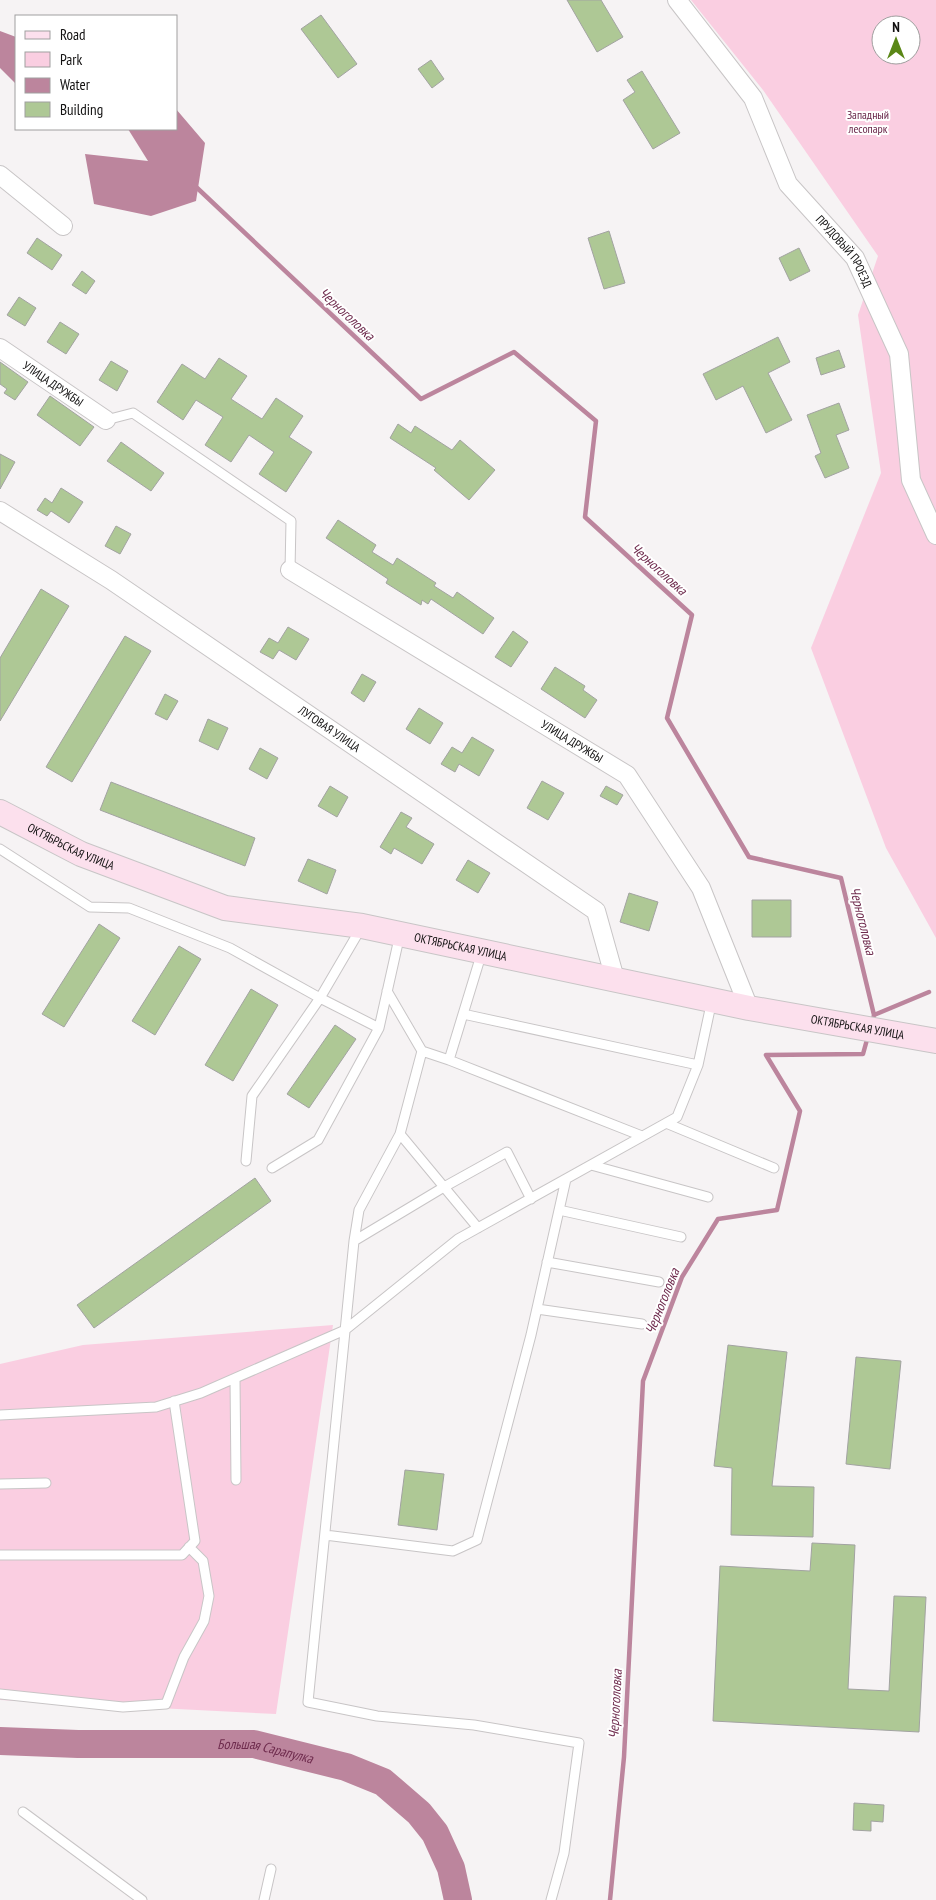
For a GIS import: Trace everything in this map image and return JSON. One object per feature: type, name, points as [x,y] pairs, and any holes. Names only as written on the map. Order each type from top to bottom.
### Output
[{"type":"street","name":"ПРУДОВЫЙ ПРОЕЗД","points":[[677,0],[753,98],[788,184],[855,258],[899,354],[911,480],[936,535]]},
{"type":"street","points":[[0,176],[63,226]]},
{"type":"street","name":"УЛИЦА ДРУЖБЫ","points":[[0,348],[106,420]]},
{"type":"street","name":"ЛУГОВАЯ УЛИЦА","points":[[0,511],[112,580],[596,911],[615,979]]},
{"type":"street","name":"УЛИЦА ДРУЖБЫ","points":[[290,570],[627,775],[702,888],[749,1008]]},
{"type":"street","name":"ОКТЯБРЬСКАЯ УЛИЦА","points":[[0,812],[81,854],[225,908],[362,926],[749,1008],[936,1041]]},
{"type":"lane","points":[[106,420],[133,413],[291,521],[290,570]]},
{"type":"lane","points":[[0,849],[90,907],[129,908],[230,948],[379,1028]]},
{"type":"lane","points":[[246,1162],[252,1096],[320,998],[362,926]]},
{"type":"lane","points":[[272,1168],[318,1140],[379,1028],[400,934]]},
{"type":"lane","points":[[449,1060],[482,951]]},
{"type":"lane","points":[[387,991],[422,1051],[642,1136]]},
{"type":"lane","points":[[0,1415],[156,1407],[201,1393],[345,1330],[458,1239],[677,1116],[698,1065],[712,1000]]},
{"type":"lane","points":[[463,1014],[698,1065]]},
{"type":"lane","points":[[422,1051],[400,1134],[359,1210],[354,1241],[308,1702],[377,1716],[474,1725],[579,1743],[564,1853],[551,1900]]},
{"type":"lane","points":[[666,1123],[774,1168]]},
{"type":"lane","points":[[400,1134],[478,1228]]},
{"type":"lane","points":[[354,1241],[507,1152],[531,1198]]},
{"type":"lane","points":[[591,1165],[708,1197]]},
{"type":"lane","points":[[324,1535],[453,1552],[477,1540],[537,1309],[566,1179]]},
{"type":"lane","points":[[559,1210],[681,1237]]},
{"type":"lane","points":[[547,1262],[659,1282]]},
{"type":"lane","points":[[537,1309],[642,1324]]},
{"type":"lane","points":[[235,1379],[236,1480]]},
{"type":"lane","points":[[0,1554],[182,1554],[195,1541],[174,1401]]},
{"type":"lane","points":[[0,1484],[46,1483]]},
{"type":"lane","points":[[0,1694],[123,1707],[166,1704],[184,1658],[204,1622],[209,1596],[203,1561],[189,1547]]},
{"type":"lane","points":[[22,1812],[142,1900]]},
{"type":"lane","points":[[264,1900],[271,1869]]},
{"type":"green space","name":"Западный лесопарк","points":[[691,0],[936,0],[936,938],[886,848],[811,648],[881,473],[858,315],[878,256],[763,90]]},
{"type":"green space","points":[[333,1325],[276,1714],[0,1700],[0,1364],[83,1345]]},
{"type":"water","points":[[0,31],[15,37],[15,83],[0,68]]},
{"type":"water","points":[[178,111],[205,143],[196,201],[151,216],[94,204],[85,154],[148,161],[129,130],[178,130]]},
{"type":"building","points":[[567,0],[601,0],[623,37],[597,52]]},
{"type":"building","points":[[321,15],[357,64],[338,78],[301,29]]},
{"type":"building","points":[[431,60],[444,79],[432,88],[418,69]]},
{"type":"building","points":[[642,71],[680,133],[653,149],[623,100],[635,92],[627,80]]},
{"type":"building","points":[[609,231],[625,283],[604,289],[588,238]]},
{"type":"building","points":[[37,238],[62,255],[52,270],[27,253]]},
{"type":"building","points":[[799,248],[810,271],[790,281],[779,258]]},
{"type":"building","points":[[82,271],[95,281],[86,294],[72,285]]},
{"type":"building","points":[[19,297],[36,308],[25,326],[7,315]]},
{"type":"building","points":[[60,322],[79,334],[66,354],[47,342]]},
{"type":"building","points":[[778,337],[790,362],[768,373],[792,420],[766,433],[743,386],[716,400],[703,374]]},
{"type":"building","points":[[839,350],[845,367],[821,375],[816,358]]},
{"type":"building","points":[[219,358],[247,376],[231,399],[262,419],[276,398],[303,416],[289,437],[312,452],[286,492],[259,474],[274,452],[249,435],[231,462],[205,445],[223,417],[196,400],[183,420],[157,402],[182,364],[205,379]]},
{"type":"building","points":[[111,361],[128,371],[117,391],[99,380]]},
{"type":"building","points":[[0,362],[28,382],[15,400],[4,393],[7,389],[0,384]]},
{"type":"building","points":[[50,396],[94,427],[80,446],[37,415]]},
{"type":"building","points":[[839,403],[849,430],[836,435],[849,468],[825,478],[815,456],[821,453],[807,415]]},
{"type":"building","points":[[398,424],[411,433],[415,426],[452,450],[460,440],[495,470],[469,500],[434,470],[436,468],[390,438]]},
{"type":"building","points":[[121,442],[164,473],[151,491],[107,461]]},
{"type":"building","points":[[0,454],[15,462],[0,489]]},
{"type":"building","points":[[61,488],[83,502],[69,523],[51,511],[47,516],[37,510],[45,498],[52,503]]},
{"type":"building","points":[[338,520],[376,545],[372,552],[393,565],[397,558],[436,583],[434,586],[453,598],[457,592],[494,618],[483,634],[431,599],[428,604],[422,600],[421,605],[386,583],[388,579],[326,538]]},
{"type":"building","points":[[116,526],[131,534],[120,554],[105,546]]},
{"type":"building","points":[[41,589],[69,606],[0,721],[0,658]]},
{"type":"building","points":[[288,627],[309,639],[296,660],[279,650],[273,659],[260,652],[269,638],[278,643]]},
{"type":"building","points":[[513,631],[528,642],[511,667],[495,657]]},
{"type":"building","points":[[125,636],[151,651],[72,782],[46,767]]},
{"type":"building","points":[[555,667],[585,686],[583,690],[597,700],[585,718],[541,689]]},
{"type":"building","points":[[362,674],[376,682],[364,702],[351,693]]},
{"type":"building","points":[[165,694],[178,701],[167,720],[155,714]]},
{"type":"building","points":[[419,708],[443,723],[430,744],[406,729]]},
{"type":"building","points":[[208,719],[228,728],[218,750],[199,741]]},
{"type":"building","points":[[472,737],[494,750],[479,776],[459,764],[455,772],[441,764],[452,747],[462,753]]},
{"type":"building","points":[[260,748],[278,758],[267,779],[249,769]]},
{"type":"building","points":[[542,781],[564,793],[548,820],[527,808]]},
{"type":"building","points":[[111,782],[255,838],[245,866],[100,810]]},
{"type":"building","points":[[330,786],[348,797],[337,817],[318,806]]},
{"type":"building","points":[[606,786],[623,795],[617,805],[600,796]]},
{"type":"building","points":[[401,812],[412,818],[406,827],[434,844],[422,864],[394,848],[391,854],[380,847]]},
{"type":"building","points":[[308,859],[336,870],[327,894],[298,881]]},
{"type":"building","points":[[468,860],[490,873],[478,893],[456,880]]},
{"type":"building","points":[[629,893],[658,902],[649,931],[620,922]]},
{"type":"building","points":[[752,900],[791,900],[791,937],[752,937]]},
{"type":"building","points":[[99,924],[120,938],[64,1027],[42,1014]]},
{"type":"building","points":[[179,946],[201,959],[155,1035],[132,1021]]},
{"type":"building","points":[[251,989],[278,1005],[233,1081],[205,1065]]},
{"type":"building","points":[[335,1025],[356,1039],[309,1108],[287,1094]]},
{"type":"building","points":[[255,1178],[271,1201],[94,1328],[77,1305]]},
{"type":"building","points":[[728,1345],[787,1352],[772,1486],[814,1487],[813,1537],[731,1535],[732,1468],[714,1466]]},
{"type":"building","points":[[856,1357],[901,1361],[890,1469],[846,1464]]},
{"type":"building","points":[[405,1470],[444,1474],[437,1530],[398,1525]]},
{"type":"building","points":[[812,1543],[855,1545],[848,1689],[889,1691],[894,1596],[926,1597],[919,1732],[713,1721],[720,1566],[810,1571]]},
{"type":"building","points":[[854,1803],[884,1805],[883,1822],[871,1821],[871,1831],[853,1830]]},
{"type":"waterway","name":"Черноголовка","points":[[194,185],[421,399],[514,352],[596,421],[585,517],[692,615],[667,718],[749,857],[841,878],[874,1015],[872,1024]]},
{"type":"waterway","points":[[874,1015],[929,992]]},
{"type":"waterway","name":"Черноголовка","points":[[610,1900],[624,1757],[643,1381],[682,1277],[718,1219],[777,1210],[800,1111],[766,1055],[863,1054],[868,1036]]},
{"type":"waterway","name":"Большая Сарапулка","points":[[0,1741],[78,1744],[254,1744],[346,1767],[383,1782],[419,1813],[435,1833],[451,1868],[458,1900]]}]
